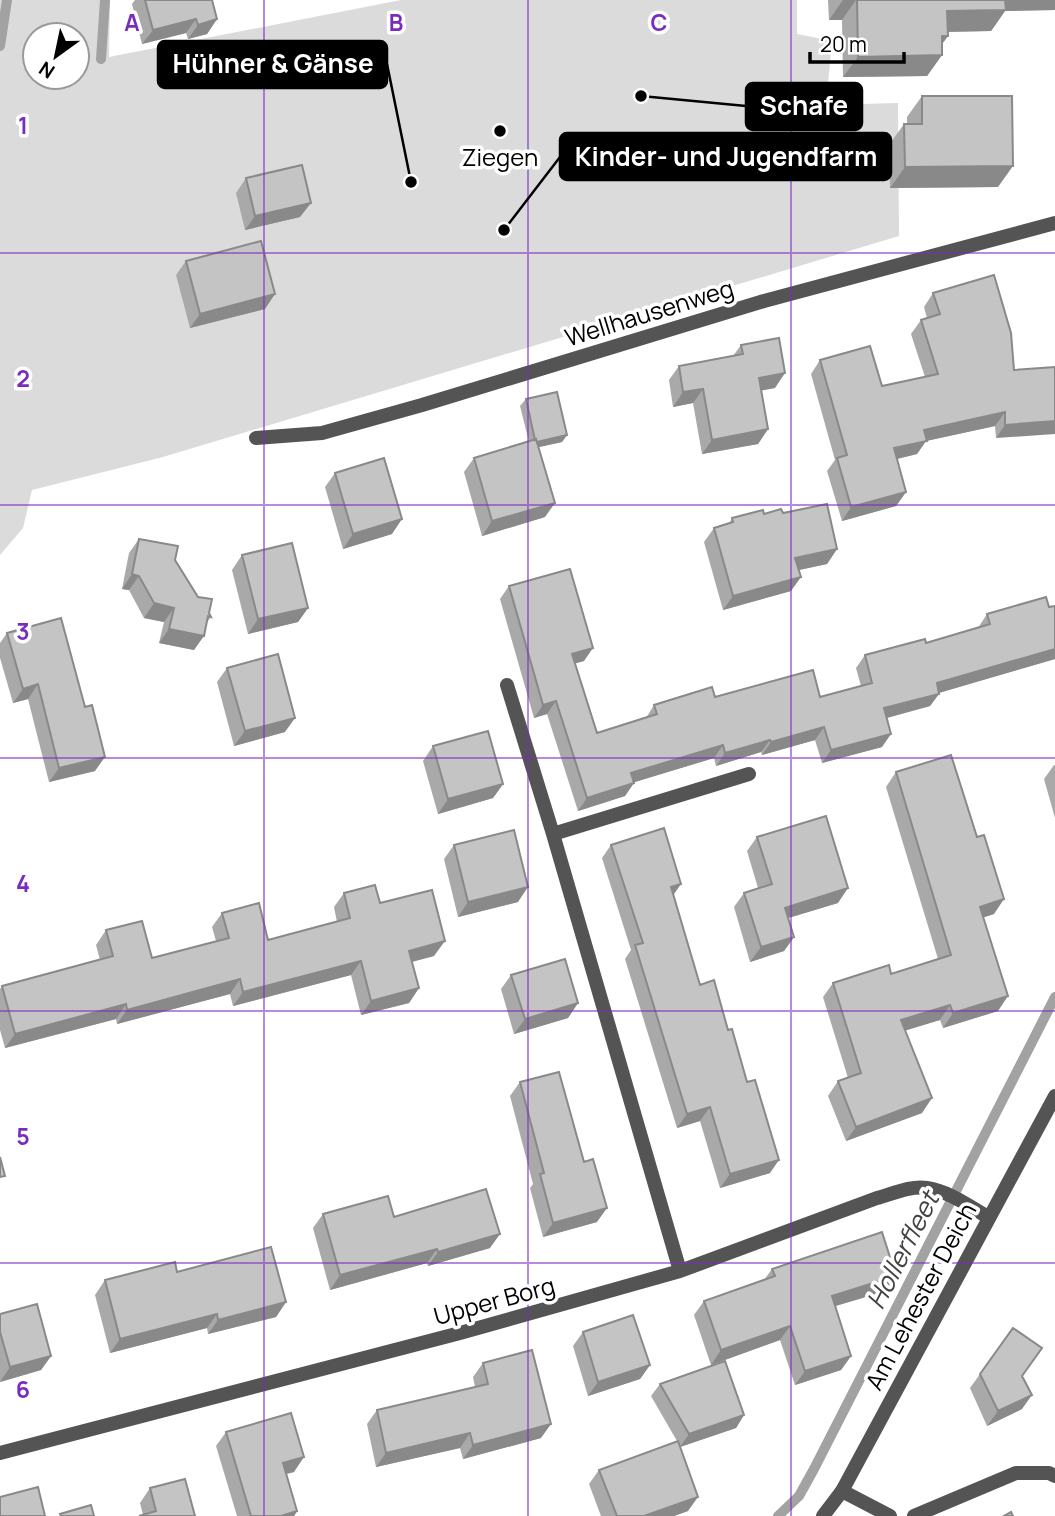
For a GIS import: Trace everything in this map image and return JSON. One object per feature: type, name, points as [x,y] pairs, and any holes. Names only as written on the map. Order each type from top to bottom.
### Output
[{"type":"street","name":"Wellhausenweg","points":[[256,438],[322,433],[764,300],[1055,223]]},
{"type":"street","points":[[507,685],[680,1272]]},
{"type":"street","points":[[553,834],[749,774]]},
{"type":"street","name":"Am Lehester Deich","points":[[823,1516],[842,1491],[1055,1096]]},
{"type":"street","name":"Upper Borg","points":[[0,1453],[680,1272],[877,1198],[909,1189],[925,1187],[941,1192],[988,1217]]},
{"type":"street","points":[[914,1516],[1016,1473],[1049,1473],[1055,1476]]},
{"type":"street","points":[[842,1491],[890,1516]]},
{"type":"shaded area","points":[[0,0],[110,0],[109,57],[401,0],[797,0],[797,34],[832,41],[826,105],[898,103],[899,236],[163,457],[32,490],[23,528],[0,555]]},
{"type":"building","points":[[145,0],[212,0],[217,19],[198,25],[196,19],[153,30]]},
{"type":"building","points":[[857,0],[1005,0],[1006,10],[947,11],[948,36],[942,36],[942,55],[858,57]]},
{"type":"building","points":[[922,96],[1012,96],[1013,166],[905,167],[904,124],[922,124]]},
{"type":"building","points":[[302,165],[311,203],[255,216],[246,178]]},
{"type":"building","points":[[261,241],[275,294],[200,314],[186,261]]},
{"type":"building","points":[[994,275],[1011,333],[1014,370],[1055,367],[1055,421],[1005,425],[1005,412],[924,430],[927,441],[894,448],[906,492],[851,507],[837,458],[847,455],[820,360],[870,346],[882,386],[938,374],[921,320],[940,314],[933,293]]},
{"type":"building","points":[[779,338],[785,373],[759,378],[768,429],[712,440],[703,389],[683,392],[679,366],[743,354],[741,345]]},
{"type":"building","points":[[557,392],[567,435],[537,442],[526,399]]},
{"type":"building","points":[[536,439],[555,503],[492,521],[474,458]]},
{"type":"building","points":[[384,458],[402,519],[353,534],[335,473]]},
{"type":"building","points":[[827,504],[837,549],[795,558],[801,577],[733,596],[714,528],[733,522],[732,518],[763,510],[764,514],[781,509],[783,513]]},
{"type":"building","points":[[139,539],[178,546],[175,560],[198,597],[212,599],[209,613],[211,617],[208,616],[204,636],[169,629],[174,608],[154,603],[139,576],[132,574]]},
{"type":"building","points":[[292,543],[308,608],[258,619],[242,555]]},
{"type":"building","points":[[570,569],[593,648],[572,654],[597,733],[657,714],[654,705],[712,687],[715,697],[813,670],[820,697],[872,683],[865,655],[925,639],[926,643],[990,624],[987,614],[1046,597],[1049,607],[1055,606],[1055,649],[937,683],[939,694],[884,708],[891,734],[831,750],[824,727],[725,753],[723,745],[631,773],[634,783],[587,798],[556,701],[543,705],[509,586]]},
{"type":"building","points":[[61,618],[85,707],[92,705],[105,757],[59,768],[38,684],[23,689],[7,633]]},
{"type":"building","points":[[278,654],[295,718],[245,731],[227,668]]},
{"type":"building","points":[[488,731],[503,784],[448,799],[433,746]]},
{"type":"building","points":[[951,755],[977,837],[984,835],[1004,899],[980,907],[1008,996],[953,1013],[950,1005],[901,1020],[932,1098],[856,1127],[838,1081],[861,1073],[833,983],[889,965],[891,974],[951,955],[896,772]]},
{"type":"building","points":[[826,816],[848,888],[785,908],[794,937],[761,947],[744,893],[772,884],[757,837]]},
{"type":"building","points":[[664,828],[681,884],[671,887],[700,985],[714,980],[747,1082],[755,1080],[779,1160],[730,1174],[710,1107],[687,1114],[635,945],[643,943],[611,845]]},
{"type":"building","points":[[514,830],[528,887],[468,902],[454,845]]},
{"type":"building","points":[[375,885],[380,903],[432,890],[445,941],[409,951],[419,988],[371,1001],[361,961],[243,992],[240,979],[127,1010],[126,1004],[15,1034],[2,986],[113,956],[106,930],[142,921],[152,958],[229,938],[222,913],[259,903],[268,940],[350,918],[344,893]]},
{"type":"building","points":[[565,959],[578,1003],[525,1019],[511,975]]},
{"type":"building","points":[[559,1072],[584,1162],[593,1159],[607,1208],[553,1223],[540,1174],[544,1173],[520,1082]]},
{"type":"building","points":[[0,1157],[5,1176],[0,1177]]},
{"type":"building","points":[[486,1189],[500,1234],[340,1275],[323,1214],[388,1196],[394,1217]]},
{"type":"building","points":[[882,1232],[896,1276],[832,1296],[851,1356],[805,1371],[790,1326],[721,1350],[704,1301],[775,1276],[772,1269]]},
{"type":"building","points":[[271,1247],[286,1302],[218,1320],[217,1314],[120,1339],[105,1280],[175,1262],[177,1272]]},
{"type":"building","points":[[37,1304],[51,1356],[10,1367],[0,1332],[0,1314]]},
{"type":"building","points":[[633,1315],[650,1365],[598,1382],[583,1332]]},
{"type":"building","points":[[1013,1328],[1042,1348],[1022,1376],[1032,1395],[998,1411],[980,1374]]},
{"type":"building","points":[[532,1350],[551,1424],[473,1445],[470,1433],[386,1453],[377,1410],[488,1384],[483,1363]]},
{"type":"building","points":[[725,1361],[744,1415],[689,1434],[660,1384]]},
{"type":"building","points":[[291,1413],[304,1457],[283,1463],[297,1511],[281,1516],[251,1516],[226,1432]]},
{"type":"building","points":[[678,1441],[698,1497],[644,1516],[617,1516],[599,1470]]},
{"type":"building","points":[[185,1479],[195,1516],[139,1516],[156,1511],[150,1488]]},
{"type":"building","points":[[38,1487],[45,1516],[0,1516],[0,1497]]},
{"type":"building","points":[[91,1505],[94,1516],[60,1514]]},
{"type":"waterway","points":[[0,46],[7,0]]},
{"type":"waterway","points":[[101,59],[105,0]]},
{"type":"waterway","name":"Hollerfleet","points":[[778,1516],[799,1496],[814,1469],[1055,997]]},
{"type":"place","name":"Schafe","points":[[641,96]]},
{"type":"place","name":"Ziegen","points":[[500,131]]},
{"type":"place","name":"Hühner & Gänse","points":[[411,182]]},
{"type":"place","name":"Kinder- und Jugendfarm","points":[[504,230]]}]
